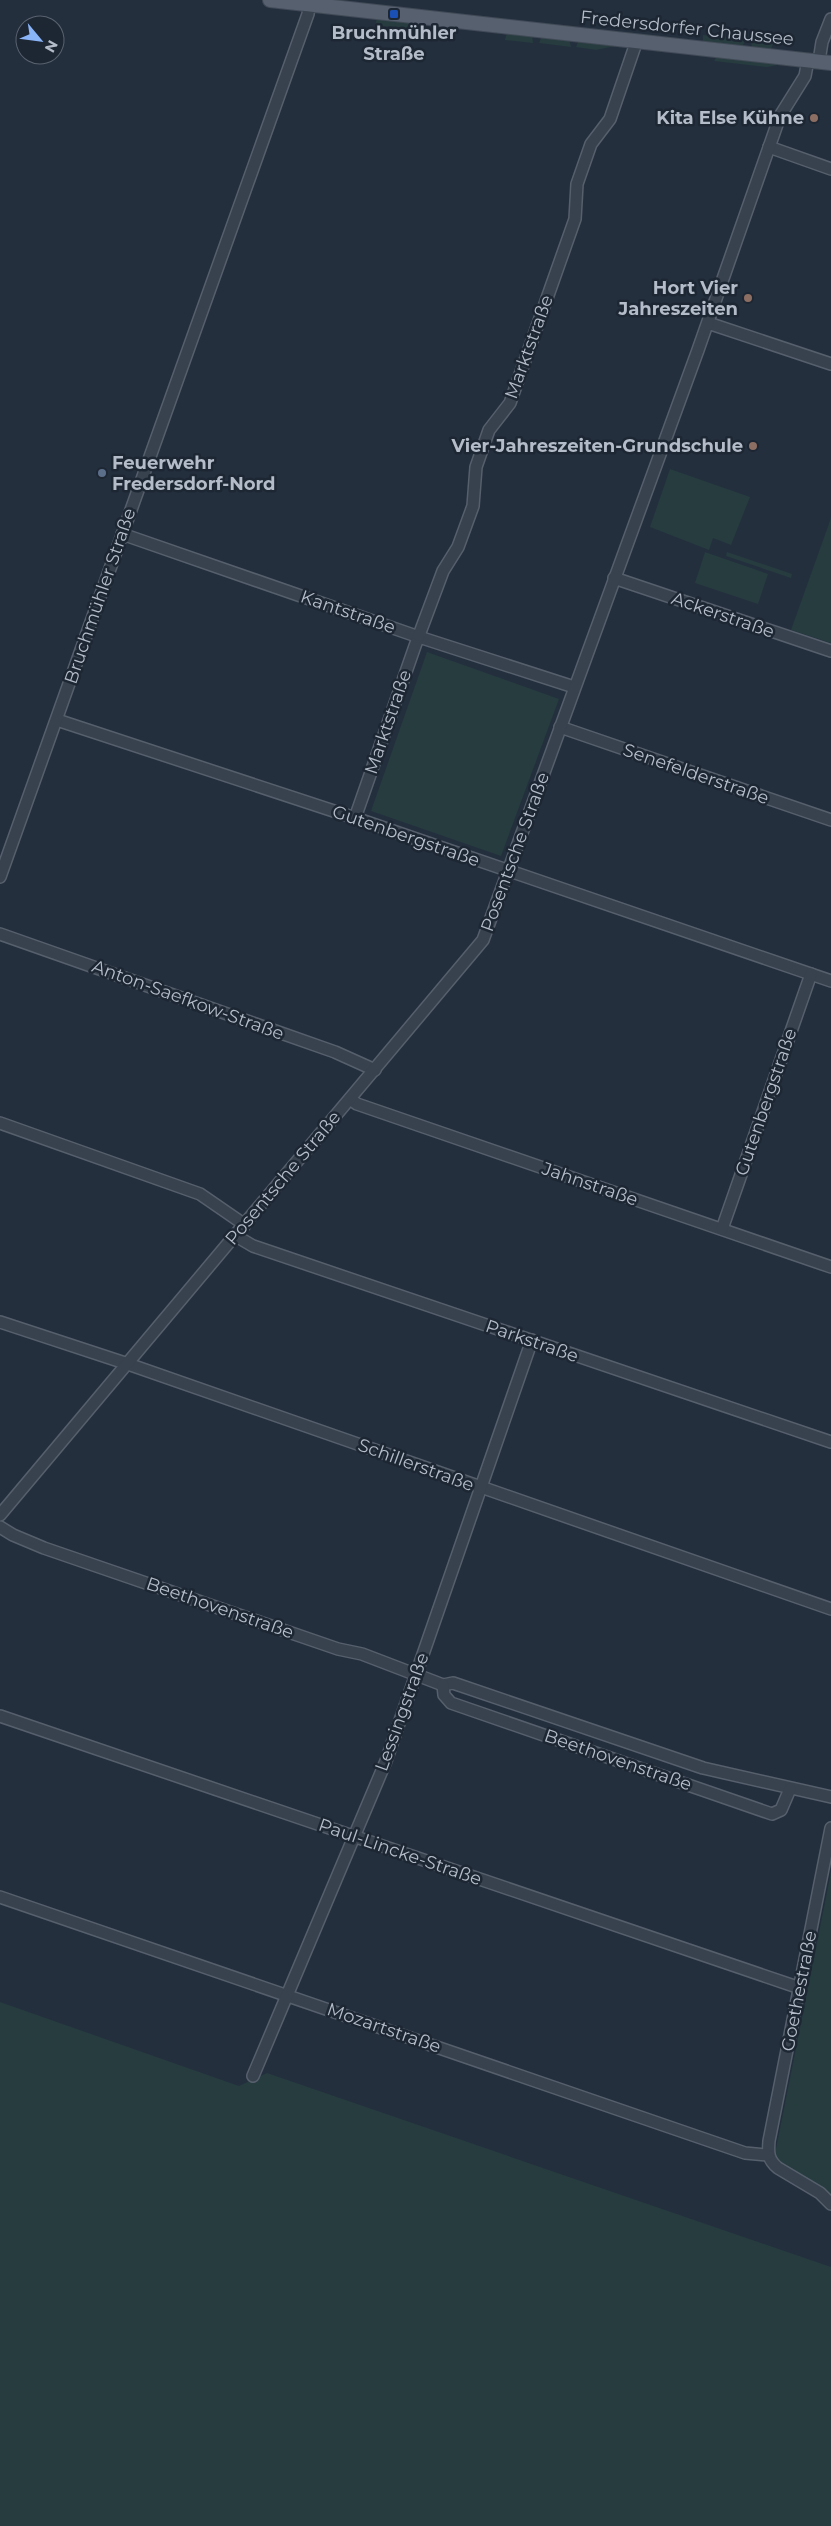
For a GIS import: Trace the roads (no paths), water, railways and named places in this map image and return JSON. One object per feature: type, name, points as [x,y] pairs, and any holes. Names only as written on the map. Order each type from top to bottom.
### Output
[{"type":"main road","name":"Fredersdorfer Chaussee","points":[[270,0],[309,2],[636,43],[819,61]]},
{"type":"street","name":"Bruchmühler Straße","points":[[0,877],[308,14],[309,2]]},
{"type":"street","name":"Posentsche Straße","points":[[0,1515],[483,940],[708,322],[780,116],[805,76],[819,61],[822,42],[831,19]]},
{"type":"street","name":"Marktstraße","points":[[355,818],[419,637],[444,572],[458,546],[474,506],[476,467],[489,430],[510,403],[575,219],[577,184],[591,144],[610,119],[636,43]]},
{"type":"street","points":[[769,147],[831,168]]},
{"type":"street","points":[[708,322],[831,364]]},
{"type":"street","name":"Kantstraße","points":[[122,534],[419,637],[574,688]]},
{"type":"street","name":"Ackerstraße","points":[[614,578],[831,651]]},
{"type":"street","name":"Gutenbergstraße","points":[[56,720],[355,818],[831,981]]},
{"type":"street","name":"Senefelderstraße","points":[[560,727],[831,820]]},
{"type":"street","name":"Anton-Saefkow-Straße","points":[[0,934],[335,1052],[375,1070]]},
{"type":"street","name":"Gutenbergstraße","points":[[722,1229],[811,974]]},
{"type":"street","name":"Jahnstraße","points":[[350,1099],[357,1104],[831,1267]]},
{"type":"street","points":[[0,1123],[200,1194],[245,1225]]},
{"type":"street","name":"Parkstraße","points":[[236,1236],[253,1246],[831,1442]]},
{"type":"street","name":"Schillerstraße","points":[[0,1322],[128,1364],[831,1610]]},
{"type":"street","name":"Lessingstraße","points":[[253,2076],[386,1760],[532,1340]]},
{"type":"street","name":"Beethovenstraße","points":[[0,1526],[13,1535],[44,1548],[338,1649],[362,1654],[443,1685],[453,1683],[703,1768],[831,1797]]},
{"type":"street","name":"Beethovenstraße","points":[[443,1685],[444,1695],[451,1703],[772,1814],[781,1810],[790,1789]]},
{"type":"street","name":"Paul-Lincke-Straße","points":[[0,1716],[800,1988]]},
{"type":"street","name":"Goethestraße","points":[[768,2155],[831,1828]]},
{"type":"street","name":"Mozartstraße","points":[[0,1897],[746,2153],[768,2155]]},
{"type":"street","points":[[768,2155],[771,2162],[778,2168],[820,2193],[831,2204]]},
{"type":"place","name":"Bruchmühler Straße","points":[[394,14]]},
{"type":"place","name":"Kita Else Kühne","points":[[814,118]]},
{"type":"place","name":"Hort Vier Jahreszeiten","points":[[748,298]]},
{"type":"place","name":"Vier-Jahreszeiten-Grundschule","points":[[753,446]]},
{"type":"place","name":"Feuerwehr Fredersdorf-Nord","points":[[102,473]]}]
